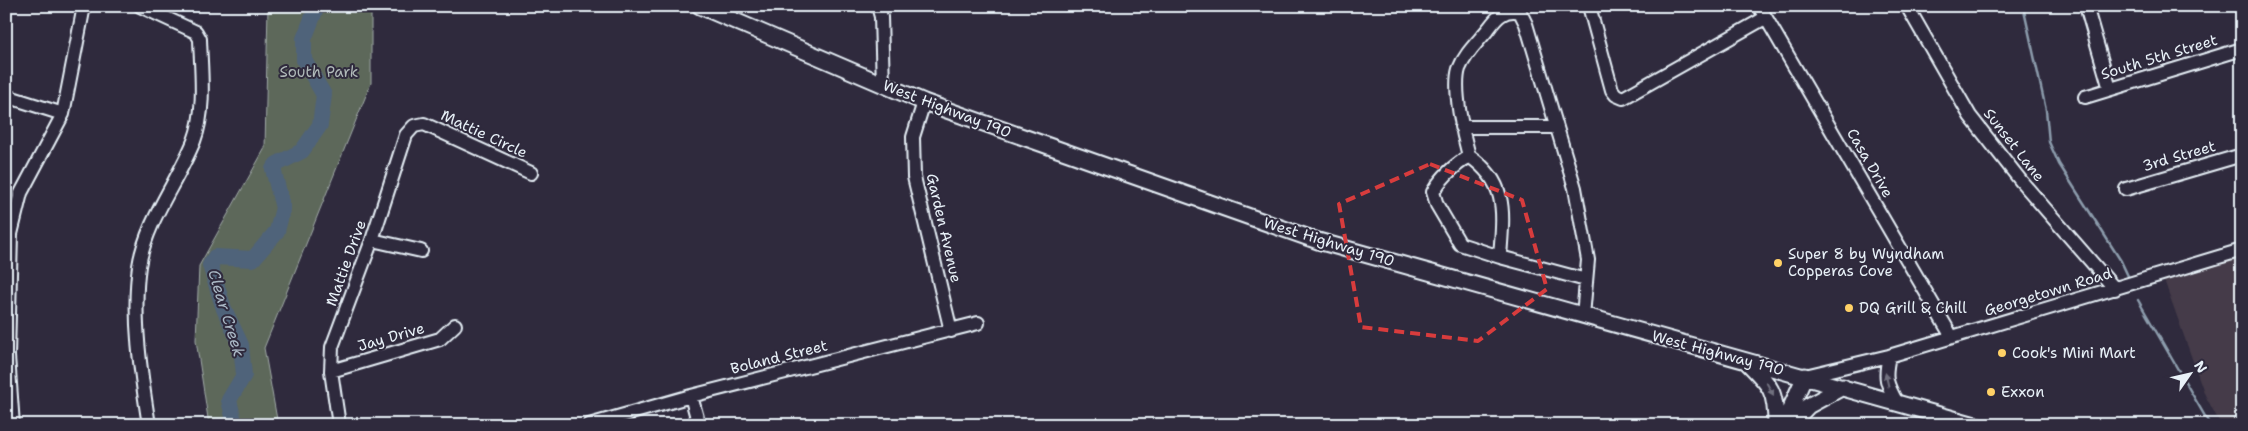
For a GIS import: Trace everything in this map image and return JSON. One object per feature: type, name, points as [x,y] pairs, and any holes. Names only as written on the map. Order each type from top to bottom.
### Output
[{"type":"main road","name":"West Highway 190","points":[[700,6],[924,102],[1318,241],[1976,425]]},
{"type":"main road","points":[[1747,362],[1766,382],[1774,396],[1776,425]]},
{"type":"main road","points":[[1782,425],[1805,376]]},
{"type":"main road","points":[[1790,425],[1808,406],[1843,387]]},
{"type":"street","points":[[13,425],[8,356],[11,234],[21,193],[63,114],[84,6]]},
{"type":"street","points":[[140,6],[196,32],[200,39],[199,119],[194,140],[148,233],[139,266],[137,312],[149,425]]},
{"type":"street","points":[[878,6],[881,18],[883,85]]},
{"type":"street","points":[[1589,6],[1612,90],[1622,98],[1765,18]]},
{"type":"street","name":"Casa Drive","points":[[1759,6],[1952,338]]},
{"type":"street","name":"Sunset Lane","points":[[1907,6],[1970,116],[2021,181],[2115,289]]},
{"type":"street","points":[[2086,6],[2110,89]]},
{"type":"street","points":[[1500,257],[1503,209],[1494,179],[1481,164],[1469,156],[1461,127],[1459,71],[1464,59],[1498,16],[1511,10],[1520,12],[1526,24],[1575,188],[1588,260],[1583,316]]},
{"type":"street","name":"South 5th Street","points":[[2085,97],[2242,49]]},
{"type":"street","points":[[6,96],[63,114]]},
{"type":"street","name":"Garden Avenue","points":[[924,102],[913,137],[914,177],[951,331]]},
{"type":"street","name":"Mattie Circle","points":[[424,124],[531,173]]},
{"type":"street","name":"Mattie Drive","points":[[339,425],[330,371],[332,347],[372,240],[406,135],[414,126],[424,124]]},
{"type":"street","points":[[1461,127],[1556,127]]},
{"type":"street","name":"3rd Street","points":[[2126,189],[2242,155]]},
{"type":"street","points":[[1469,156],[1454,166],[1433,192],[1460,244],[1500,257],[1586,280]]},
{"type":"street","points":[[372,240],[421,251]]},
{"type":"street","name":"Georgetown Road","points":[[1805,376],[1889,356],[1952,338],[2242,250]]},
{"type":"street","name":"Boland Street","points":[[589,425],[691,396],[978,323]]},
{"type":"street","name":"Jay Drive","points":[[330,371],[440,339],[455,325]]},
{"type":"street","points":[[1889,356],[1885,374],[1886,383],[1897,403]]},
{"type":"street","points":[[691,396],[699,425]]},
{"type":"highlighted area","points":[[1430,164],[1522,200],[1547,289],[1478,341],[1361,327],[1339,204]]},
{"type":"shaded area","points":[[2242,256],[2242,425],[2221,425],[2205,395],[2164,280]]},
{"type":"green space","name":"South Park","points":[[268,6],[371,6],[371,83],[264,348],[278,425],[209,425],[196,340],[199,266],[265,148]]},
{"type":"waterway","name":"Clear Creek","points":[[235,425],[229,400],[244,375],[241,345],[224,309],[210,265],[215,257],[253,259],[277,231],[283,208],[273,169],[277,164],[302,151],[320,125],[324,95],[304,60],[304,39],[317,6]]},
{"type":"waterway","points":[[2023,6],[2046,110],[2049,142],[2059,164],[2121,261],[2128,276]]},
{"type":"waterway","points":[[2138,300],[2210,425]]},
{"type":"place","name":"Super 8 by Wyndham Copperas Cove","points":[[1778,263]]},
{"type":"place","name":"DQ Grill & Chill","points":[[1849,308]]},
{"type":"place","name":"Cook's Mini Mart","points":[[2002,353]]},
{"type":"place","name":"Exxon","points":[[1991,392]]}]
